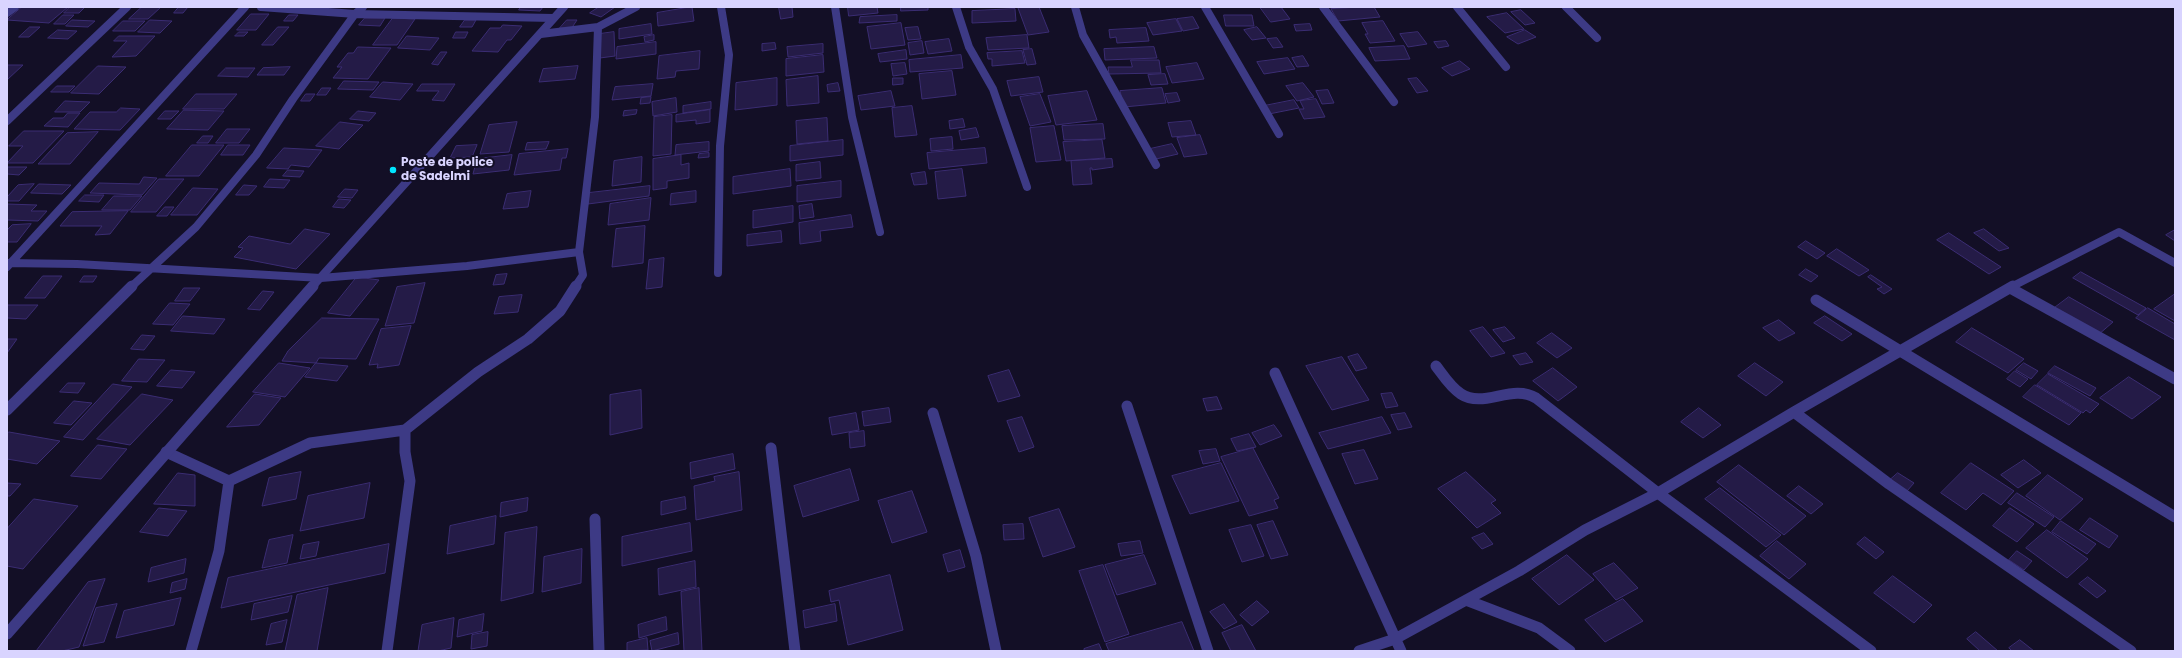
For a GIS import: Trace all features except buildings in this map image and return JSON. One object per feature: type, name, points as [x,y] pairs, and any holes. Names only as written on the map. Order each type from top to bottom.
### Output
[{"type":"street","points":[[7,13],[15,7]]},
{"type":"street","points":[[7,121],[127,7]]},
{"type":"street","points":[[8,265],[77,189],[180,83],[245,7]]},
{"type":"street","points":[[261,7],[355,14],[553,18]]},
{"type":"street","points":[[7,410],[151,268],[196,227],[256,155],[293,99],[355,14],[363,7]]},
{"type":"street","points":[[476,16],[482,7]]},
{"type":"street","points":[[7,634],[166,452],[564,7]]},
{"type":"street","points":[[541,34],[598,27],[636,7]]},
{"type":"street","points":[[718,273],[720,146],[729,55],[721,7]]},
{"type":"street","points":[[834,7],[852,117],[880,232]]},
{"type":"street","points":[[956,7],[969,48],[993,89],[1027,187]]},
{"type":"street","points":[[1075,7],[1083,35],[1156,165]]},
{"type":"street","points":[[1205,7],[1279,134]]},
{"type":"street","points":[[1324,7],[1394,102]]},
{"type":"street","points":[[1456,7],[1506,67]]},
{"type":"street","points":[[1566,7],[1597,38]]},
{"type":"street","points":[[230,481],[273,458],[310,444],[405,430],[478,372],[528,339],[560,311],[583,275],[579,252],[595,117],[598,27]]},
{"type":"street","points":[[1359,651],[1395,639],[1519,571],[1585,530],[1658,493],[1794,412],[2010,288],[2119,232],[2175,263]]},
{"type":"street","points":[[8,265],[151,268],[321,278],[466,266],[579,252]]},
{"type":"street","points":[[2010,288],[2175,379]]},
{"type":"street","points":[[1816,300],[2175,517]]},
{"type":"street","points":[[1436,366],[1462,395],[1480,399],[1511,394],[1528,394],[1544,403],[1658,493],[1872,651]]},
{"type":"street","points":[[1275,373],[1401,651]]},
{"type":"street","points":[[1127,406],[1208,651]]},
{"type":"street","points":[[1794,412],[1889,484],[2131,651]]},
{"type":"street","points":[[933,413],[976,556],[996,651]]},
{"type":"street","points":[[387,651],[410,481],[405,452],[405,430]]},
{"type":"street","points":[[771,448],[795,651]]},
{"type":"street","points":[[166,452],[230,481]]},
{"type":"street","points":[[191,651],[219,551],[230,481]]},
{"type":"street","points":[[596,519],[598,651]]},
{"type":"street","points":[[1466,600],[1539,628],[1570,651]]},
{"type":"place","name":"Poste de police de Sadelmi","points":[[393,170]]}]
